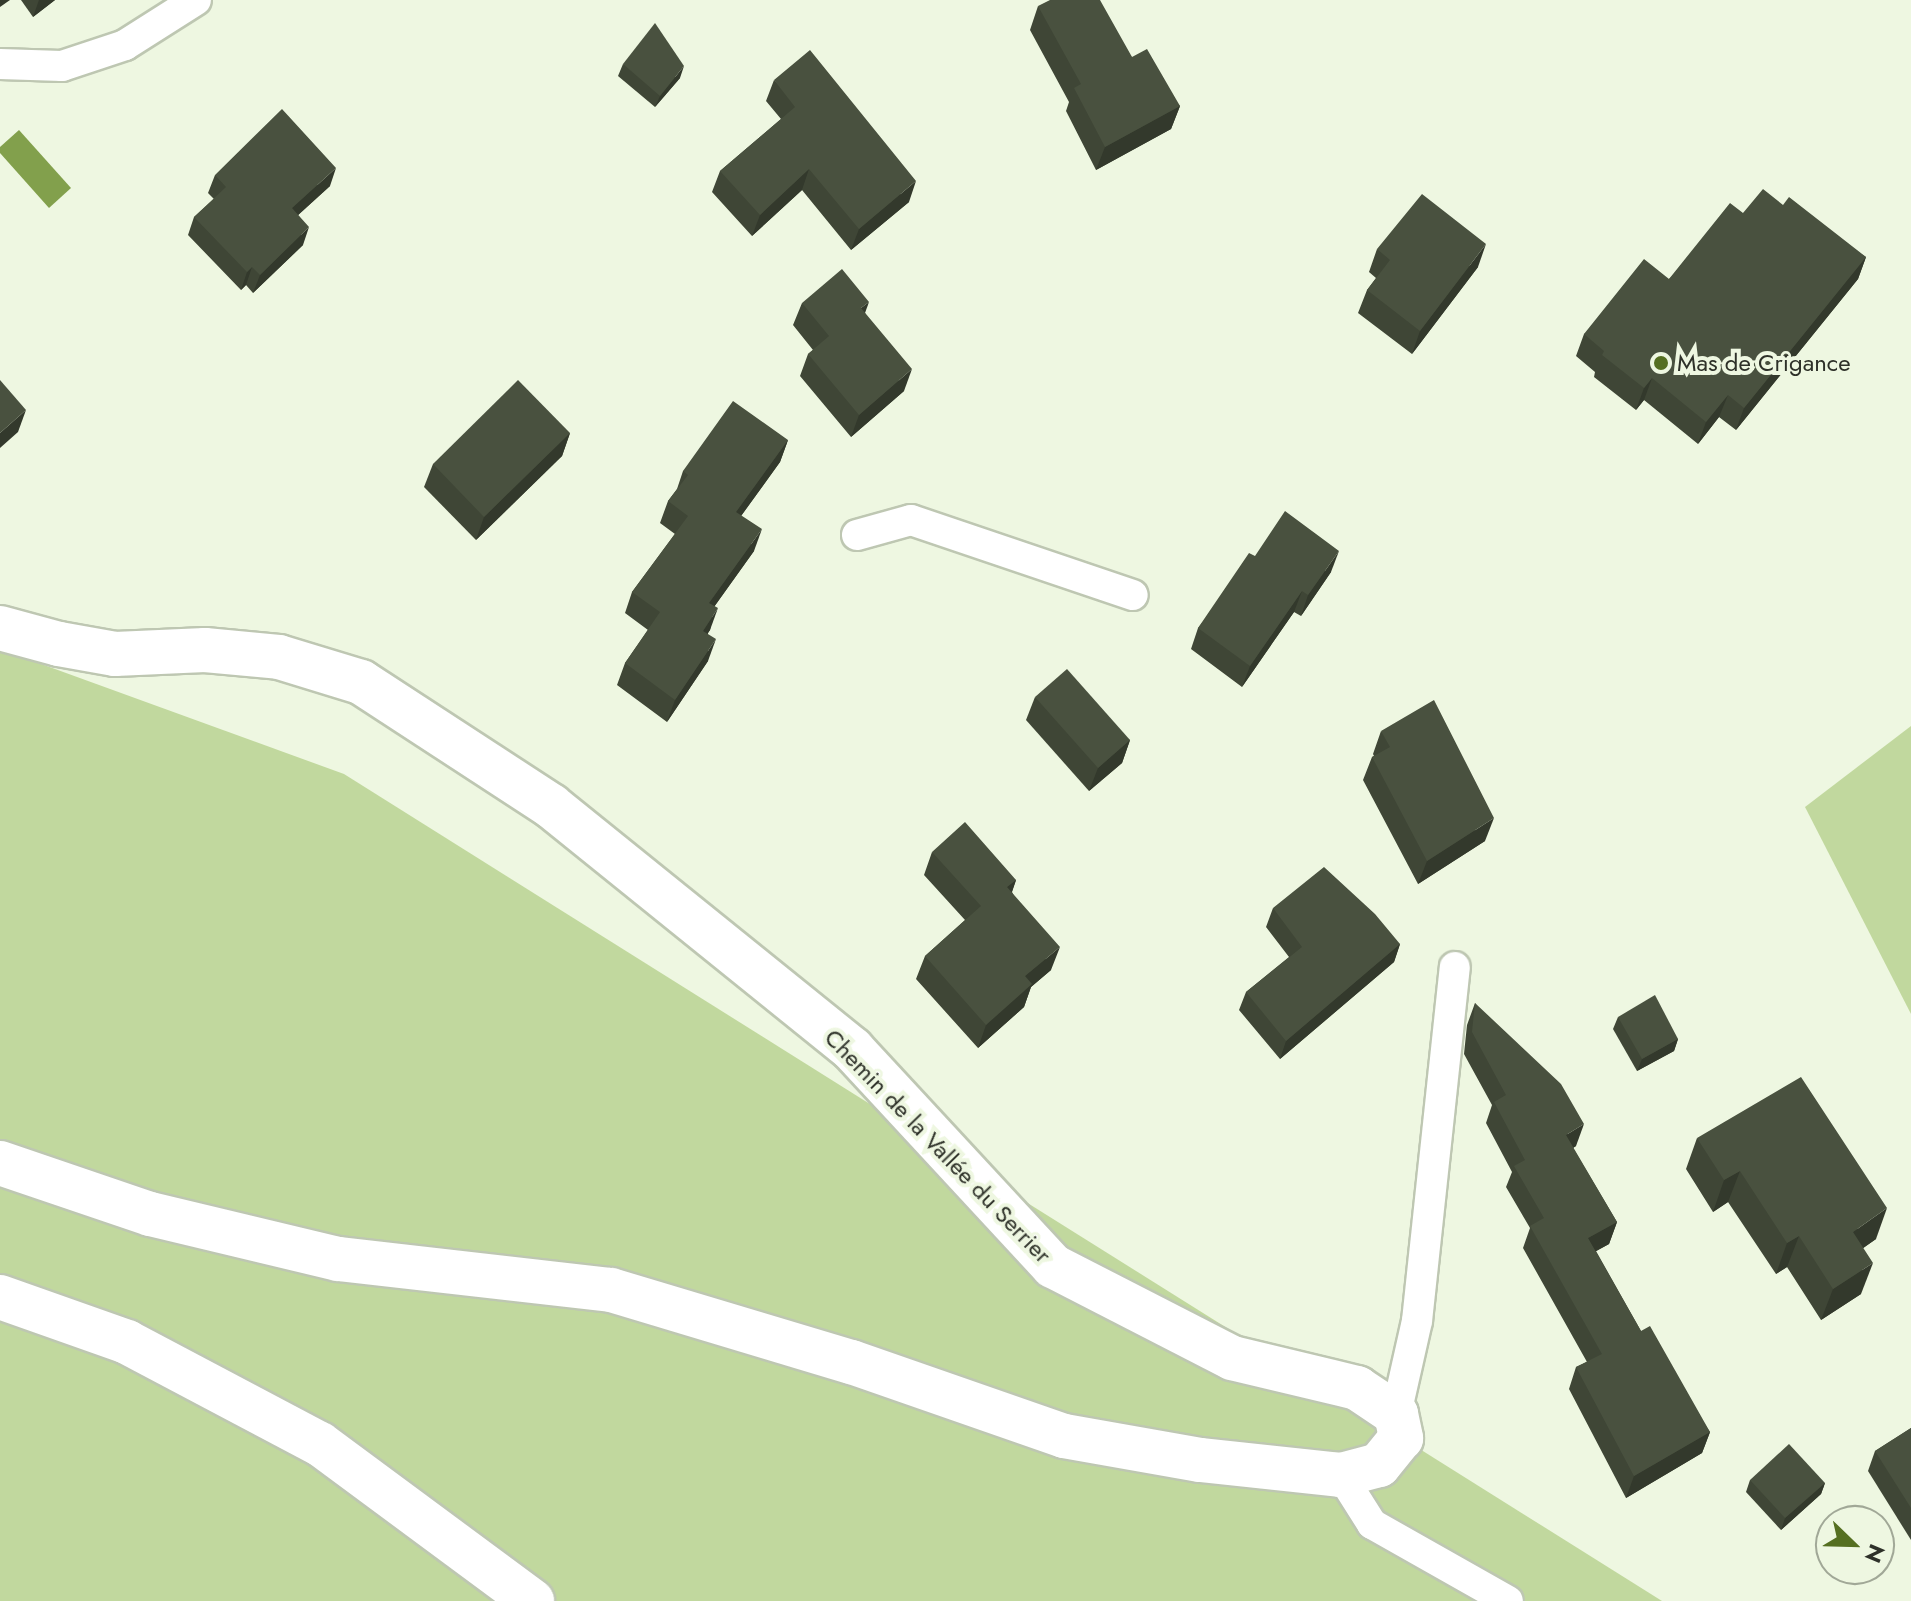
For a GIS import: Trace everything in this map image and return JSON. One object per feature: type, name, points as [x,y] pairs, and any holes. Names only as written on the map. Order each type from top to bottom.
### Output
[{"type":"street","name":"Chemin de la Vallée du Serrier","points":[[0,628],[59,644],[115,654],[205,650],[279,657],[361,682],[551,806],[852,1049],[1053,1266],[1232,1358],[1357,1388],[1396,1414]]},
{"type":"street","points":[[0,1163],[150,1214],[338,1259],[611,1290],[851,1362],[1064,1436],[1200,1460],[1341,1475],[1379,1465],[1401,1438],[1396,1414]]},
{"type":"street","points":[[0,1297],[127,1342],[320,1444],[532,1601]]},
{"type":"lane","points":[[0,64],[62,66],[125,45],[196,0]]},
{"type":"lane","points":[[857,535],[911,520],[1133,595]]},
{"type":"lane","points":[[1396,1414],[1417,1321],[1455,967]]},
{"type":"lane","points":[[1341,1475],[1372,1524],[1508,1601]]},
{"type":"shaded area","points":[[19,130],[71,188],[49,208],[0,153],[0,147]]},
{"type":"shaded area","points":[[0,649],[344,774],[1662,1601],[0,1601]]},
{"type":"shaded area","points":[[1911,726],[1911,1014],[1805,807]]},
{"type":"building","points":[[1050,0],[1100,0],[1132,57],[1147,49],[1180,106],[1105,147],[1074,88],[1081,84],[1038,6]]},
{"type":"building","points":[[655,23],[684,66],[660,96],[623,64]]},
{"type":"building","points":[[810,50],[916,181],[859,229],[809,169],[760,215],[720,171],[795,107],[774,80]]},
{"type":"building","points":[[282,109],[336,168],[292,208],[309,227],[260,275],[252,267],[247,272],[194,217],[226,187],[215,175]]},
{"type":"building","points":[[1763,189],[1783,205],[1789,197],[1866,257],[1744,408],[1728,395],[1706,422],[1652,378],[1644,388],[1602,355],[1604,351],[1584,334],[1644,259],[1669,279],[1730,203],[1743,213]]},
{"type":"building","points":[[1422,194],[1486,244],[1420,331],[1367,290],[1390,260],[1377,249]]},
{"type":"building","points":[[842,269],[869,302],[861,308],[912,369],[859,415],[808,354],[829,336],[802,303]]},
{"type":"building","points":[[0,380],[26,410],[0,433]]},
{"type":"building","points":[[518,380],[570,433],[484,517],[433,464]]},
{"type":"building","points":[[733,401],[788,440],[736,512],[762,529],[709,603],[718,608],[703,631],[716,639],[675,700],[625,663],[660,612],[632,592],[688,516],[668,501],[688,475],[683,471]]},
{"type":"building","points":[[1285,511],[1339,551],[1308,595],[1302,591],[1250,666],[1198,628],[1249,553],[1255,556]]},
{"type":"building","points":[[1067,669],[1130,740],[1098,768],[1035,697]]},
{"type":"building","points":[[1434,700],[1494,818],[1427,861],[1372,757],[1390,747],[1381,731]]},
{"type":"building","points":[[965,822],[1016,880],[1007,887],[1060,947],[1025,976],[1032,984],[986,1025],[925,956],[981,906],[932,852]]},
{"type":"building","points":[[1324,867],[1375,914],[1400,944],[1286,1041],[1246,992],[1302,947],[1273,908]]},
{"type":"building","points":[[1655,995],[1678,1039],[1642,1059],[1618,1017]]},
{"type":"building","points":[[1475,1003],[1561,1084],[1584,1124],[1566,1135],[1617,1222],[1588,1238],[1641,1331],[1650,1326],[1710,1432],[1634,1476],[1576,1367],[1602,1354],[1530,1226],[1544,1218],[1514,1166],[1525,1160],[1494,1102],[1506,1095],[1472,1032]]},
{"type":"building","points":[[1801,1077],[1887,1208],[1853,1232],[1873,1263],[1833,1289],[1799,1236],[1787,1243],[1740,1171],[1724,1180],[1697,1138]]},
{"type":"building","points":[[1911,1428],[1911,1508],[1875,1451]]},
{"type":"building","points":[[1789,1444],[1825,1483],[1785,1518],[1750,1480]]},
{"type":"place","name":"Mas de Crigance","points":[[1661,363]]}]
